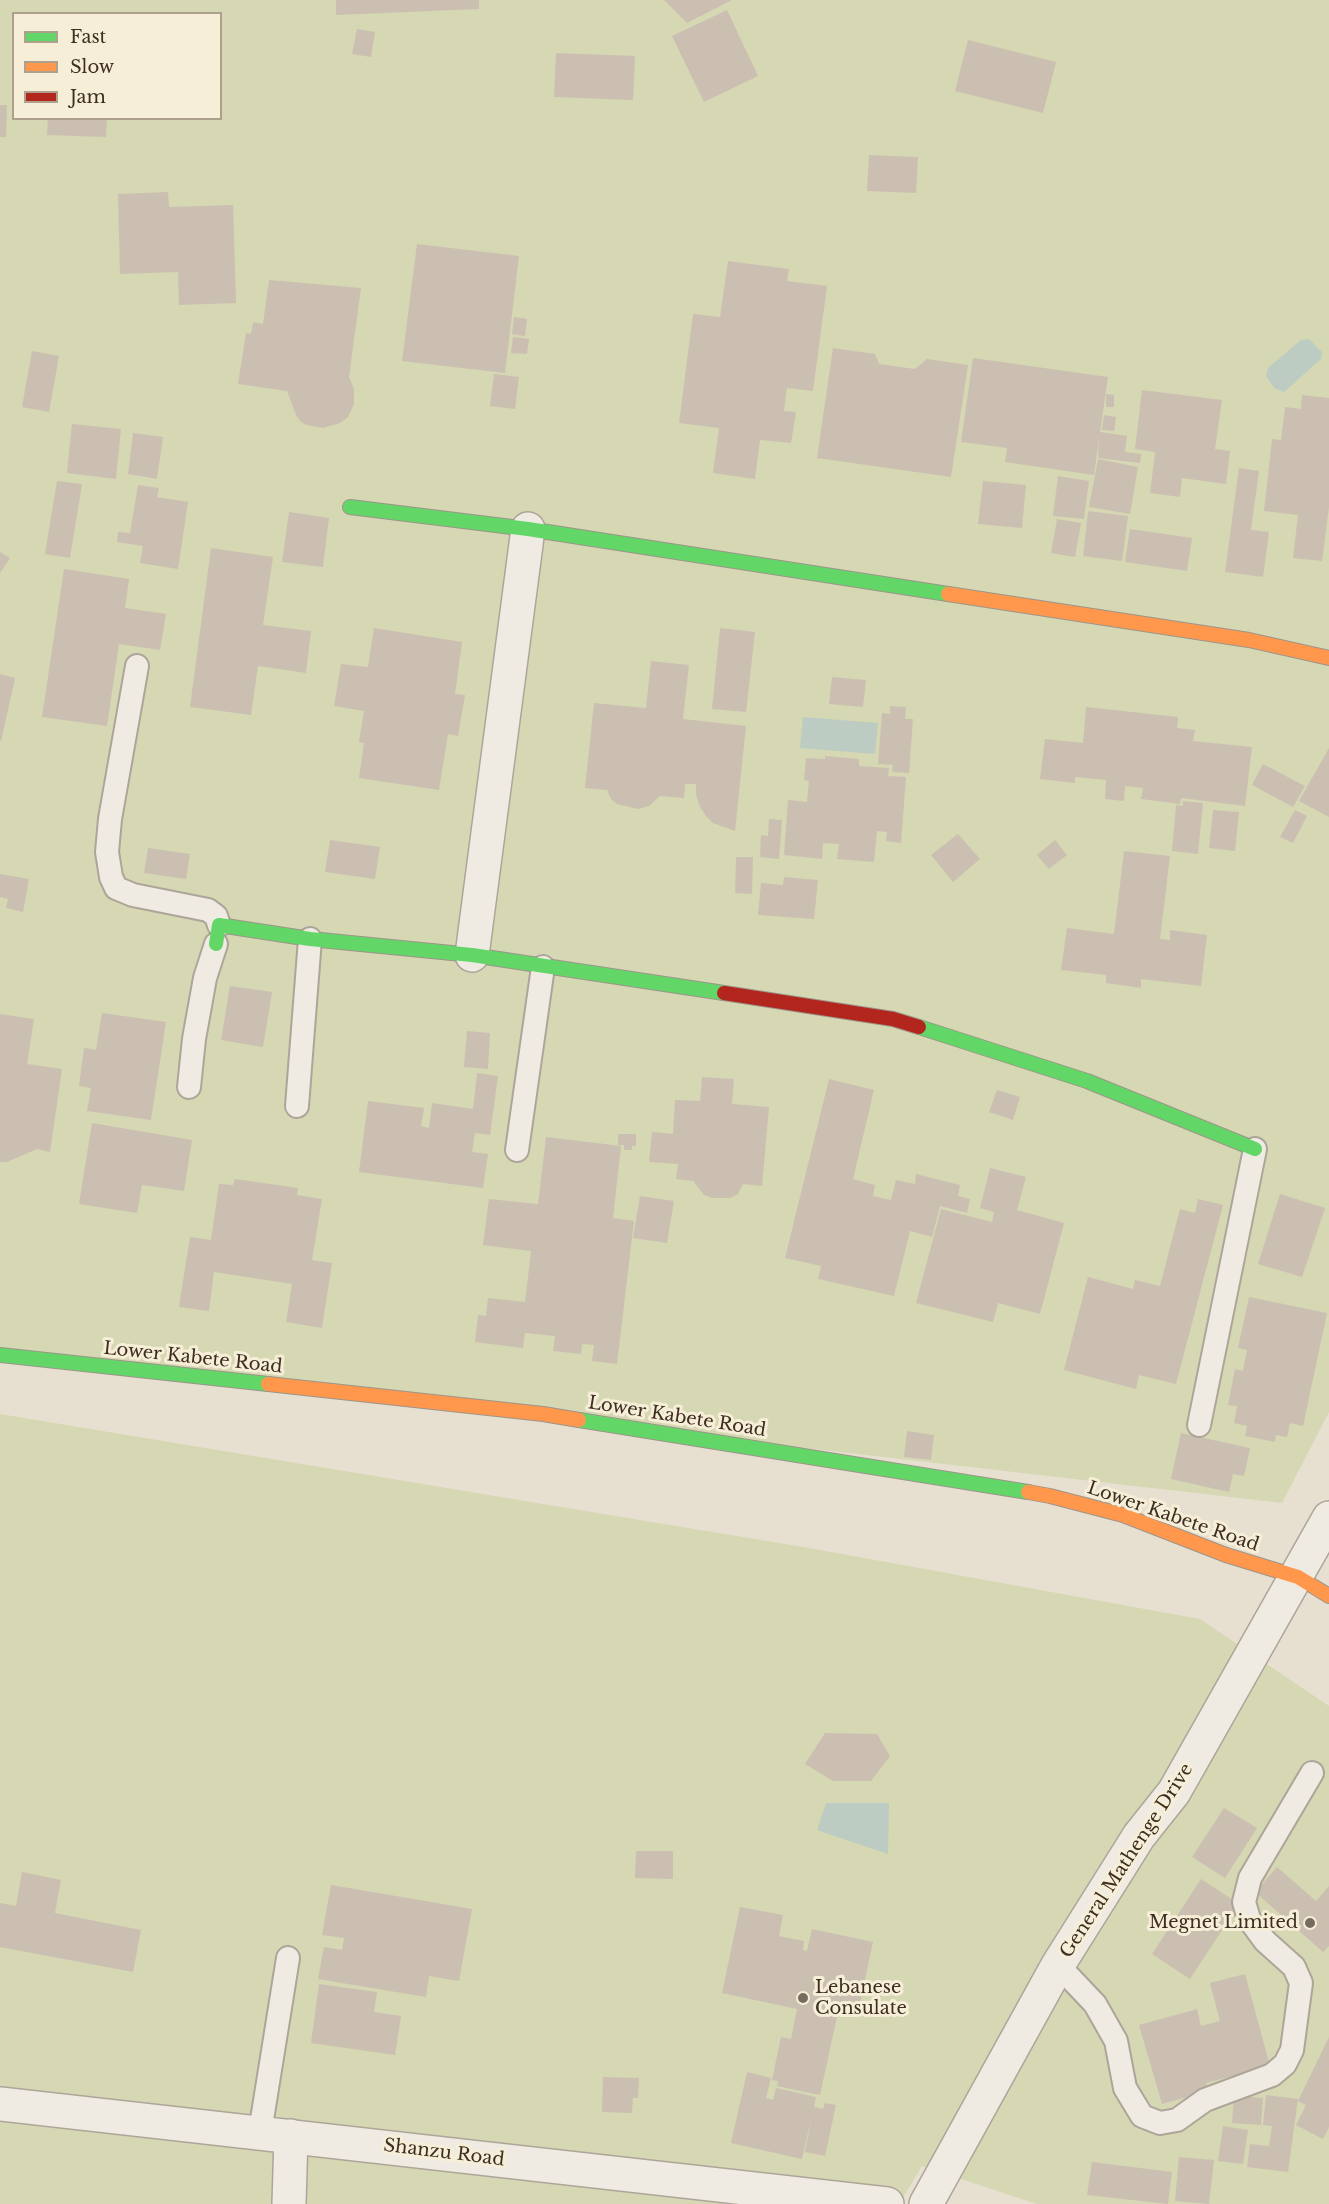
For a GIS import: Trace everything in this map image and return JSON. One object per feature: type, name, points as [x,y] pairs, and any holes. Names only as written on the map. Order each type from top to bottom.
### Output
[{"type":"street","points":[[350,507],[528,529],[1237,638],[1329,658]]},
{"type":"street","points":[[472,955],[528,529]]},
{"type":"street","points":[[217,935],[310,939],[472,955],[893,1019],[1087,1081],[1255,1149]]},
{"type":"street","name":"Lower Kabete Road","points":[[0,1355],[543,1414],[1050,1496],[1123,1515],[1227,1555],[1298,1577],[1329,1596]]},
{"type":"street","name":"General Mathenge Drive","points":[[932,2203],[1058,1965],[1140,1836],[1174,1792],[1298,1577],[1329,1518]]},
{"type":"street","name":"Shanzu Road","points":[[0,2104],[887,2204]]},
{"type":"street","points":[[276,2134],[289,2204]]},
{"type":"lane","points":[[136,666],[106,852],[111,877],[116,888],[133,895],[208,910],[216,916],[217,935],[205,978],[194,1039],[189,1087]]},
{"type":"lane","points":[[297,1106],[310,939]]},
{"type":"lane","points":[[517,1150],[543,967]]},
{"type":"lane","points":[[1199,1425],[1255,1149]]},
{"type":"lane","points":[[1058,1965],[1095,2004],[1116,2041],[1125,2088],[1142,2116],[1160,2123],[1178,2120],[1205,2100],[1272,2075],[1285,2064],[1292,2050],[1301,1983],[1294,1967],[1265,1941],[1249,1919],[1244,1902],[1250,1878],[1312,1773]]},
{"type":"lane","points":[[276,2134],[288,1958]]},
{"type":"green space","points":[[0,0],[1329,0],[1329,1412],[1282,1503],[0,1355]]},
{"type":"green space","points":[[0,1414],[809,1548],[1200,1619],[1329,1706],[1329,2204],[1037,2204],[922,2166],[899,2204],[0,2204]]},
{"type":"shaded area","points":[[1309,339],[1322,352],[1321,359],[1284,392],[1274,388],[1266,376],[1268,368],[1301,340]]},
{"type":"shaded area","points":[[803,717],[878,723],[875,754],[800,748]]},
{"type":"shaded area","points":[[826,1803],[889,1803],[888,1854],[817,1830]]},
{"type":"building","points":[[336,0],[479,0],[479,9],[336,15]]},
{"type":"building","points":[[664,0],[732,0],[687,23]]},
{"type":"building","points":[[727,10],[758,76],[704,102],[672,36]]},
{"type":"building","points":[[357,29],[375,32],[371,57],[352,54]]},
{"type":"building","points":[[968,40],[1056,62],[1043,113],[955,91]]},
{"type":"building","points":[[556,53],[635,56],[633,100],[554,97]]},
{"type":"building","points":[[0,105],[7,105],[6,137],[0,137]]},
{"type":"building","points":[[48,120],[107,120],[106,137],[47,135]]},
{"type":"building","points":[[869,155],[918,157],[916,193],[867,191]]},
{"type":"building","points":[[168,192],[169,207],[233,205],[236,303],[179,305],[178,272],[120,274],[118,194]]},
{"type":"building","points":[[417,244],[519,256],[505,373],[402,361]]},
{"type":"building","points":[[728,261],[789,269],[787,281],[827,286],[813,391],[787,388],[784,411],[796,412],[791,443],[760,440],[755,479],[713,473],[719,428],[679,423],[693,314],[720,317]]},
{"type":"building","points":[[269,280],[361,288],[349,377],[354,389],[354,404],[348,417],[340,423],[323,428],[307,425],[301,422],[296,415],[287,391],[238,384],[246,333],[251,334],[253,322],[263,324]]},
{"type":"building","points":[[514,317],[527,319],[525,336],[512,334]]},
{"type":"building","points":[[513,337],[529,339],[527,354],[511,353]]},
{"type":"building","points":[[833,348],[875,354],[879,364],[915,369],[927,359],[968,365],[951,477],[817,458]]},
{"type":"building","points":[[32,351],[59,356],[49,412],[22,407]]},
{"type":"building","points":[[973,358],[1108,377],[1100,432],[1127,436],[1125,452],[1141,454],[1140,463],[1098,458],[1099,438],[1094,475],[1005,462],[1007,448],[961,442]]},
{"type":"building","points":[[494,374],[519,377],[515,409],[490,406]]},
{"type":"building","points":[[1142,390],[1222,400],[1215,449],[1230,451],[1226,484],[1182,478],[1180,497],[1150,493],[1155,452],[1135,449]]},
{"type":"building","points":[[1106,394],[1114,395],[1114,407],[1106,407]]},
{"type":"building","points":[[1302,395],[1329,398],[1329,507],[1322,561],[1293,558],[1298,515],[1264,511],[1272,439],[1281,440],[1285,407],[1301,409]]},
{"type":"building","points":[[1104,415],[1116,417],[1114,431],[1102,430]]},
{"type":"building","points":[[72,424],[121,429],[116,479],[67,473]]},
{"type":"building","points":[[133,433],[163,437],[157,479],[128,474]]},
{"type":"building","points":[[1098,459],[1138,467],[1130,514],[1089,507]]},
{"type":"building","points":[[1239,468],[1259,471],[1251,530],[1269,532],[1263,577],[1225,572]]},
{"type":"building","points":[[1058,476],[1089,481],[1084,519],[1053,516]]},
{"type":"building","points":[[57,481],[82,484],[70,558],[45,554]]},
{"type":"building","points":[[983,481],[1026,485],[1022,528],[978,524]]},
{"type":"building","points":[[138,485],[159,488],[157,497],[188,502],[178,569],[140,563],[143,546],[117,542],[118,532],[130,533]]},
{"type":"building","points":[[1088,511],[1128,516],[1122,561],[1083,556]]},
{"type":"building","points":[[289,512],[329,518],[323,567],[282,562]]},
{"type":"building","points":[[1057,519],[1081,523],[1075,557],[1051,553]]},
{"type":"building","points":[[1130,529],[1192,538],[1187,571],[1125,562]]},
{"type":"building","points":[[211,548],[273,557],[263,625],[311,631],[306,673],[258,666],[251,715],[190,707]]},
{"type":"building","points":[[0,552],[10,558],[0,573]]},
{"type":"building","points":[[64,569],[129,579],[125,608],[166,614],[160,650],[119,644],[107,726],[42,717]]},
{"type":"building","points":[[374,628],[462,642],[455,694],[465,695],[458,736],[448,734],[439,790],[359,778],[364,743],[359,742],[364,711],[334,706],[341,664],[368,667]]},
{"type":"building","points":[[720,628],[755,632],[746,712],[712,709]]},
{"type":"building","points":[[651,661],[689,665],[683,719],[746,726],[735,831],[713,823],[706,816],[696,795],[696,784],[685,784],[684,798],[660,796],[649,806],[638,809],[617,804],[611,799],[607,790],[585,788],[594,703],[646,708]]},
{"type":"building","points":[[0,674],[15,678],[1,741],[0,741]]},
{"type":"building","points":[[832,677],[866,680],[863,707],[829,704]]},
{"type":"building","points":[[890,706],[906,707],[905,719],[913,719],[909,773],[892,772],[893,765],[878,764],[882,713],[890,714]]},
{"type":"building","points":[[1086,707],[1178,717],[1177,728],[1195,730],[1193,741],[1252,747],[1245,806],[1181,798],[1180,804],[1141,799],[1143,788],[1125,786],[1124,801],[1105,799],[1106,780],[1075,777],[1075,783],[1040,779],[1045,739],[1083,743]]},
{"type":"building","points":[[1329,748],[1329,817],[1299,801]]},
{"type":"building","points":[[825,756],[859,759],[859,766],[889,768],[888,776],[906,777],[901,843],[886,841],[887,832],[877,831],[874,862],[837,859],[839,844],[823,843],[822,859],[784,855],[788,800],[807,802],[809,781],[804,780],[806,758],[825,759]]},
{"type":"building","points":[[1263,764],[1305,786],[1293,807],[1252,785]]},
{"type":"building","points":[[1183,801],[1203,803],[1198,854],[1172,851],[1176,805],[1183,806]]},
{"type":"building","points":[[1213,810],[1239,812],[1235,851],[1209,848]]},
{"type":"building","points":[[1295,810],[1307,816],[1293,843],[1280,837]]},
{"type":"building","points":[[769,819],[782,820],[779,859],[760,857],[761,835],[768,836]]},
{"type":"building","points":[[958,834],[980,859],[953,882],[931,855]]},
{"type":"building","points":[[330,840],[380,847],[375,879],[325,872]]},
{"type":"building","points":[[1055,840],[1067,855],[1049,869],[1037,855]]},
{"type":"building","points":[[148,848],[190,854],[186,879],[144,873]]},
{"type":"building","points":[[1124,851],[1170,856],[1160,939],[1170,940],[1170,930],[1207,935],[1201,986],[1141,979],[1141,988],[1106,983],[1106,975],[1061,970],[1067,928],[1114,934]]},
{"type":"building","points":[[736,857],[753,857],[752,894],[735,893]]},
{"type":"building","points":[[0,874],[29,879],[23,912],[6,908],[8,899],[0,897]]},
{"type":"building","points":[[784,877],[818,880],[814,919],[758,915],[761,883],[783,885]]},
{"type":"building","points":[[230,986],[272,992],[263,1047],[221,1040]]},
{"type":"building","points":[[102,1013],[166,1022],[151,1120],[87,1111],[91,1088],[79,1086],[84,1048],[96,1050]]},
{"type":"building","points":[[0,1014],[34,1019],[27,1064],[62,1069],[50,1152],[37,1149],[7,1162],[0,1162]]},
{"type":"building","points":[[467,1031],[490,1033],[488,1069],[464,1067]]},
{"type":"building","points":[[477,1073],[498,1076],[490,1135],[475,1133],[472,1152],[488,1154],[483,1188],[359,1172],[368,1101],[424,1108],[421,1126],[429,1128],[432,1103],[473,1109]]},
{"type":"building","points":[[702,1077],[734,1079],[732,1104],[769,1107],[762,1186],[743,1184],[738,1194],[730,1198],[712,1198],[704,1195],[693,1181],[676,1179],[678,1164],[649,1162],[652,1132],[673,1134],[675,1100],[700,1101]]},
{"type":"building","points":[[829,1079],[874,1090],[853,1179],[875,1185],[873,1196],[891,1200],[896,1180],[915,1184],[916,1174],[960,1185],[958,1196],[970,1199],[967,1213],[940,1206],[932,1237],[910,1231],[894,1296],[818,1279],[821,1266],[785,1258]]},
{"type":"building","points":[[997,1090],[1020,1097],[1013,1120],[989,1112]]},
{"type":"building","points":[[92,1123],[192,1140],[184,1191],[142,1185],[137,1213],[79,1204]]},
{"type":"building","points":[[618,1134],[636,1134],[636,1146],[632,1146],[632,1150],[624,1150],[624,1145],[618,1145]]},
{"type":"building","points":[[546,1137],[621,1146],[613,1218],[634,1221],[617,1364],[592,1361],[594,1345],[582,1344],[581,1354],[553,1351],[555,1336],[525,1333],[523,1348],[475,1342],[478,1315],[486,1316],[488,1298],[525,1302],[531,1251],[483,1245],[489,1199],[538,1204]]},
{"type":"building","points":[[990,1168],[1026,1177],[1017,1210],[1064,1223],[1040,1314],[998,1303],[993,1322],[916,1303],[941,1209],[992,1222],[994,1212],[980,1208]]},
{"type":"building","points":[[235,1179],[298,1188],[297,1195],[322,1199],[312,1260],[332,1263],[322,1328],[286,1322],[292,1284],[214,1272],[209,1311],[179,1307],[190,1237],[211,1240],[219,1184],[233,1185]]},
{"type":"building","points":[[1280,1194],[1325,1208],[1302,1277],[1258,1264]]},
{"type":"building","points":[[640,1196],[674,1201],[667,1243],[633,1238]]},
{"type":"building","points":[[1198,1199],[1223,1205],[1176,1384],[1139,1375],[1136,1389],[1064,1370],[1088,1277],[1133,1289],[1135,1280],[1160,1286],[1180,1209],[1195,1213]]},
{"type":"building","points":[[1249,1297],[1327,1313],[1303,1426],[1290,1423],[1287,1437],[1276,1435],[1275,1442],[1245,1436],[1247,1426],[1234,1423],[1237,1406],[1228,1405],[1235,1369],[1243,1371],[1247,1350],[1238,1348]]},
{"type":"building","points":[[907,1431],[934,1435],[931,1460],[904,1457]]},
{"type":"building","points":[[1181,1433],[1250,1448],[1244,1476],[1233,1474],[1229,1492],[1171,1479]]},
{"type":"building","points":[[825,1733],[877,1734],[890,1756],[871,1781],[833,1781],[805,1764]]},
{"type":"building","points":[[1224,1808],[1257,1828],[1225,1878],[1192,1857]]},
{"type":"building","points":[[636,1851],[673,1851],[673,1879],[635,1878]]},
{"type":"building","name":"Megnet Limited","points":[[1277,1867],[1316,1901],[1329,1886],[1329,1946],[1323,1952],[1255,1892]]},
{"type":"building","points":[[22,1872],[61,1880],[55,1913],[141,1930],[133,1972],[0,1947],[0,1903],[16,1906]]},
{"type":"building","points":[[1201,1879],[1239,1904],[1190,1979],[1152,1954]]},
{"type":"building","points":[[331,1885],[472,1909],[459,1981],[429,1976],[426,1997],[318,1979],[324,1947],[342,1950],[344,1938],[322,1935]]},
{"type":"building","name":"Lebanese Consulate","points":[[740,1907],[783,1915],[779,1936],[804,1941],[803,1950],[807,1951],[812,1929],[873,1942],[859,2007],[840,2003],[820,2095],[777,2086],[778,2081],[772,2080],[781,2037],[791,2039],[797,2009],[722,1993]]},
{"type":"building","points":[[1245,1974],[1270,2066],[1206,2083],[1209,2091],[1162,2104],[1139,2025],[1197,2009],[1201,2026],[1220,2021],[1210,1983]]},
{"type":"building","points":[[319,1984],[377,1992],[374,2012],[401,2016],[395,2055],[311,2043]]},
{"type":"building","points":[[1329,2037],[1329,2127],[1323,2139],[1296,2125],[1306,2105],[1298,2101]]},
{"type":"building","points":[[747,2072],[771,2078],[766,2098],[773,2100],[776,2088],[816,2097],[814,2107],[823,2109],[825,2103],[836,2105],[825,2156],[805,2152],[812,2115],[802,2159],[731,2143]]},
{"type":"building","points":[[603,2077],[639,2078],[638,2098],[633,2098],[632,2113],[602,2112]]},
{"type":"building","points":[[1266,2095],[1298,2099],[1288,2172],[1247,2167],[1250,2144],[1269,2146],[1272,2126],[1263,2125]]},
{"type":"building","points":[[1234,2096],[1263,2098],[1261,2125],[1232,2123]]},
{"type":"building","points":[[1223,2126],[1248,2130],[1243,2164],[1218,2161]]},
{"type":"building","points":[[1179,2157],[1214,2160],[1209,2204],[1175,2201]]},
{"type":"building","points":[[1092,2162],[1172,2172],[1168,2204],[1087,2195]]},
{"type":"traffic: fast","points":[[350,507],[528,529],[948,594]]},
{"type":"traffic: fast","points":[[216,944],[219,925],[310,939],[472,955],[724,993]]},
{"type":"traffic: fast","points":[[919,1027],[1087,1081],[1255,1149]]},
{"type":"traffic: fast","points":[[0,1355],[268,1384]]},
{"type":"traffic: fast","points":[[579,1420],[1028,1492]]},
{"type":"traffic: slow","points":[[948,594],[1249,640],[1329,658]]},
{"type":"traffic: slow","points":[[268,1384],[543,1414],[579,1420]]},
{"type":"traffic: slow","points":[[1028,1492],[1123,1515],[1226,1555],[1298,1577],[1329,1596]]},
{"type":"traffic: jam","points":[[724,993],[893,1019],[919,1027]]},
{"type":"place","name":"Megnet Limited","points":[[1310,1923]]},
{"type":"place","name":"Lebanese Consulate","points":[[803,1998]]}]
